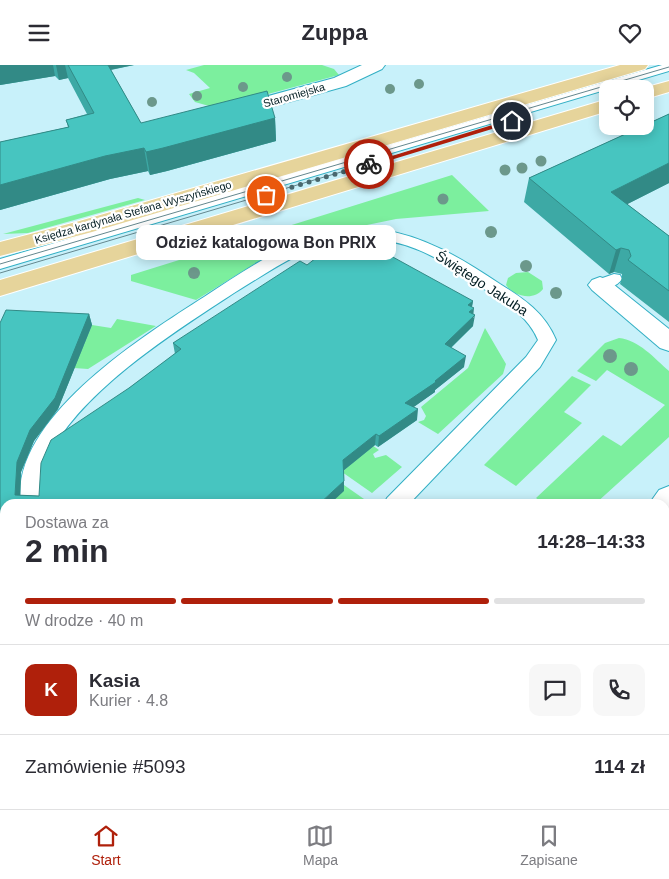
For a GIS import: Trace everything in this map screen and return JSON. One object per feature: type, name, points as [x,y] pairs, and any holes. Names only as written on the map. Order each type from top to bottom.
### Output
[{"type":"main road","name":"Księdza kardynała Stefana Wyszyńskiego","points":[[0,249],[84,227],[639,65]]},
{"type":"main road","points":[[654,90],[669,86]]},
{"type":"main road","points":[[0,288],[599,108]]},
{"type":"street","name":"Staromiejska","points":[[217,116],[340,81],[376,65]]},
{"type":"street","points":[[607,282],[669,342]]},
{"type":"lane","points":[[0,264],[669,67]]},
{"type":"lane","points":[[649,80],[669,74]]},
{"type":"lane","points":[[0,274],[599,96]]},
{"type":"lane","points":[[84,227],[261,188]]},
{"type":"lane","points":[[0,283],[141,232]]},
{"type":"lane","name":"Świętego Jakuba","points":[[32,499],[30,482],[34,467],[53,432],[85,398],[133,356],[192,313],[278,259],[314,243],[363,234],[412,241],[444,256],[478,277],[536,318],[544,328],[548,340],[533,362],[401,499]]},
{"type":"lane","points":[[0,274],[167,239]]},
{"type":"green space","points":[[204,65],[322,65],[334,69],[339,75],[216,108],[195,102],[189,94],[210,88],[194,73],[186,70]]},
{"type":"green space","points":[[452,175],[489,211],[396,219],[309,237],[282,247],[196,300],[131,281],[131,275]]},
{"type":"green space","points":[[138,198],[145,200],[28,233],[3,234]]},
{"type":"green space","points":[[528,272],[542,281],[543,289],[539,293],[529,296],[519,295],[506,285],[508,278],[516,273]]},
{"type":"green space","points":[[117,319],[156,326],[88,369],[74,368],[92,325],[111,328]]},
{"type":"green space","points":[[485,328],[506,364],[503,374],[438,434],[418,422],[424,420],[426,416],[421,407],[468,368]]},
{"type":"green space","points":[[619,338],[633,342],[652,355],[669,371],[669,437],[601,499],[537,499],[536,498],[603,435],[621,446],[665,405],[607,370],[596,381],[577,371],[605,343]]},
{"type":"green space","points":[[572,376],[591,385],[564,412],[582,423],[516,486],[484,465]]},
{"type":"green space","points":[[372,445],[379,450],[373,454],[375,458],[386,455],[402,467],[372,493],[342,472]]},
{"type":"green space","points":[[344,485],[364,499],[330,499]]},
{"type":"building","points":[[68,65],[108,65],[141,123],[267,91],[275,118],[146,152],[144,148],[105,156],[0,185],[0,142],[69,127],[66,120],[94,113]]},
{"type":"building","points":[[669,114],[669,163],[611,192],[669,236],[669,291],[628,260],[631,256],[629,250],[621,248],[616,250],[529,178],[623,135],[654,135],[654,121]]},
{"type":"building","points":[[350,239],[355,242],[360,239],[473,301],[468,305],[474,308],[469,312],[475,315],[445,344],[466,356],[436,382],[405,403],[418,409],[379,436],[376,434],[343,460],[344,481],[324,499],[0,499],[0,323],[6,310],[89,314],[55,398],[30,430],[17,462],[15,495],[39,496],[41,463],[51,440],[129,388],[181,349],[173,343],[300,261],[307,265],[339,240],[345,243]]},
{"type":"tram line","points":[[0,264],[669,67]]},
{"type":"tram line","points":[[0,273],[439,143]]},
{"type":"way so far","points":[[266,195],[369,164]]},
{"type":"place","name":"Odzież katalogowa Bon PRIX","points":[[266,195]]},
{"type":"route","points":[[369,164],[512,121]]}]
